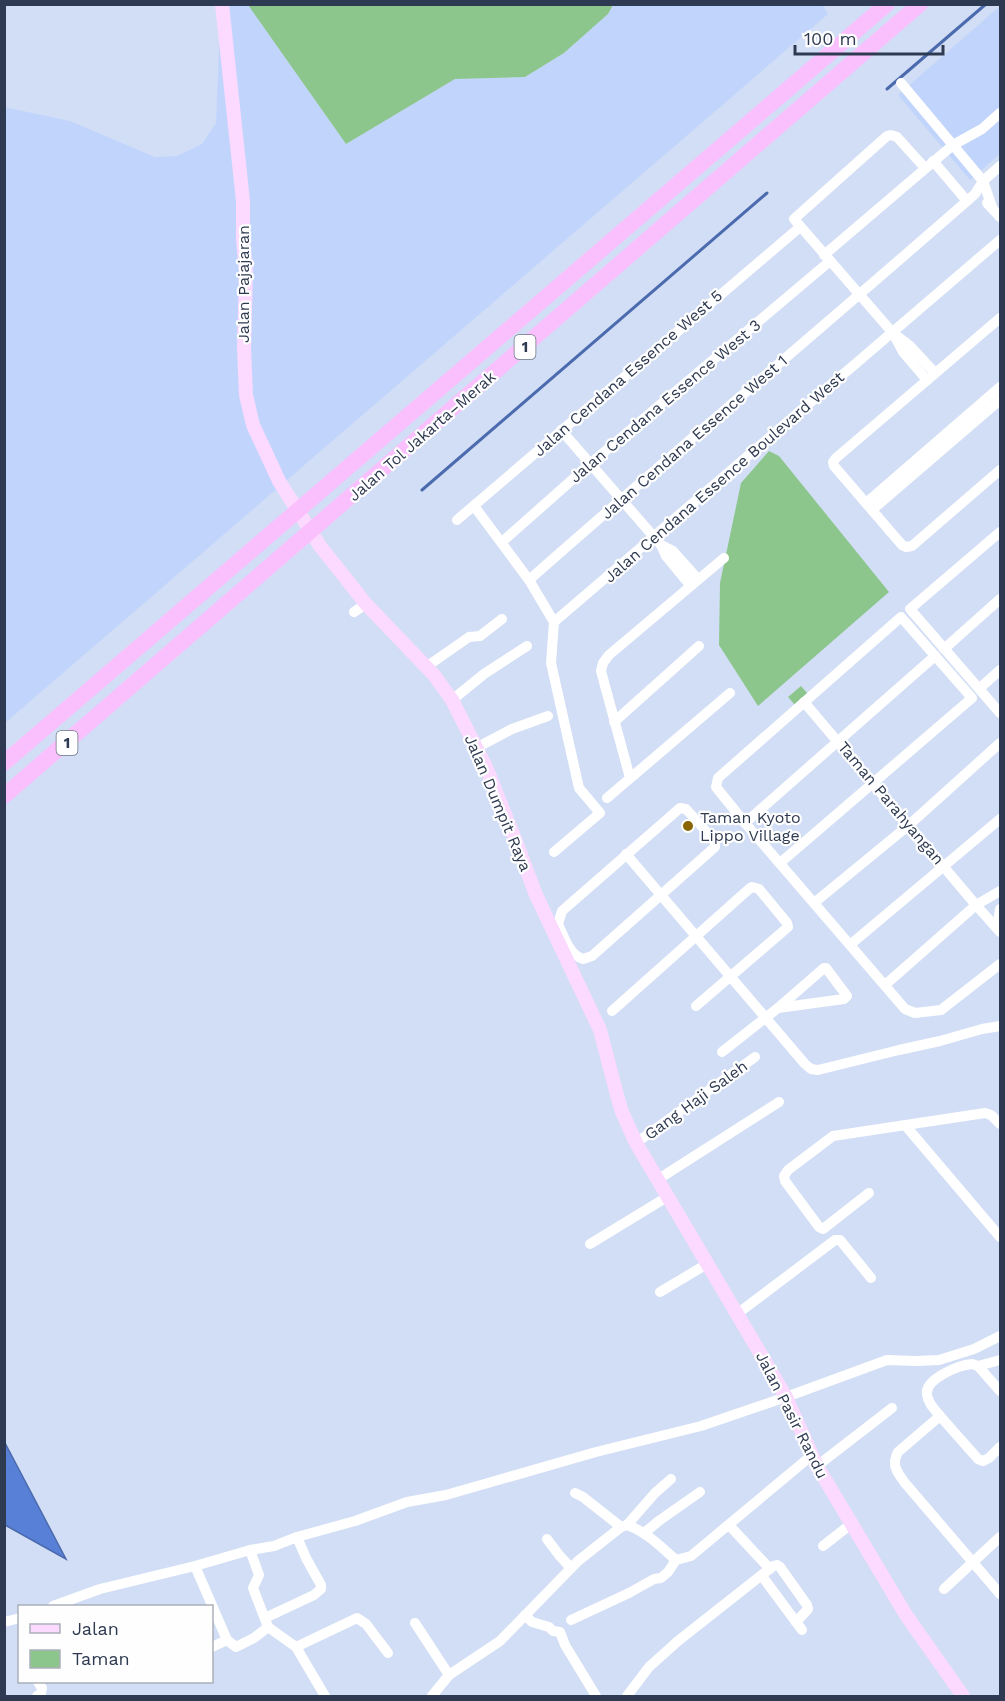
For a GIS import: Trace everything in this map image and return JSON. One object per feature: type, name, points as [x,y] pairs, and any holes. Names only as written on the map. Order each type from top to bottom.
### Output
[{"type":"highway","name":"Jalan Tol Jakarta–Merak","points":[[4,763],[886,4]]},
{"type":"highway","name":"Jalan Tol Jakarta–Merak","points":[[4,796],[920,4]]},
{"type":"main road","name":"Jalan Pajajaran","points":[[222,4],[243,201],[246,272],[244,348],[246,395],[253,425],[279,481],[320,546]]},
{"type":"main road","name":"Jalan Dumpit Raya","points":[[320,546],[360,608],[426,667],[452,700],[476,748],[536,895],[600,1030],[616,1095]]},
{"type":"main road","name":"Jalan Pasir Randu","points":[[616,1095],[636,1143],[786,1397],[814,1461],[906,1615],[963,1696]]},
{"type":"street","points":[[901,83],[983,181],[992,207],[1000,217]]},
{"type":"street","name":"Jalan Cendana Essence West 3","points":[[502,542],[827,258],[929,164],[952,145],[982,129],[1000,114]]},
{"type":"street","points":[[931,377],[910,346],[892,332],[794,219],[886,136],[891,135],[897,137],[971,197],[992,207]]},
{"type":"street","name":"Jalan Cendana Essence West 1","points":[[529,580],[860,295],[971,197],[983,181],[1000,166]]},
{"type":"street","name":"Jalan Cendana Essence West 5","points":[[457,520],[800,227]]},
{"type":"street","name":"Jalan Cendana Essence Boulevard West","points":[[555,622],[657,541],[892,332],[1000,240]]},
{"type":"street","points":[[1000,318],[833,462],[869,507],[906,547],[912,546],[1000,470]]},
{"type":"street","points":[[869,507],[964,424],[1000,387]]},
{"type":"street","points":[[964,424],[1000,400]]},
{"type":"street","points":[[561,430],[657,541],[666,556],[694,582]]},
{"type":"street","points":[[474,506],[529,580],[555,622],[552,663],[579,788],[600,813],[554,852]]},
{"type":"street","points":[[780,863],[972,698],[910,609],[1000,532]]},
{"type":"street","points":[[630,778],[601,671],[603,663],[609,655],[724,558]]},
{"type":"street","points":[[745,823],[1000,599]]},
{"type":"street","points":[[1000,713],[980,688],[901,617],[717,781],[716,787],[905,1009],[911,1012],[941,1010],[1000,964]]},
{"type":"street","points":[[426,667],[469,637],[480,636],[502,619]]},
{"type":"street","points":[[452,700],[484,674],[527,646]]},
{"type":"street","points":[[614,722],[699,646]]},
{"type":"street","points":[[980,688],[1000,670]]},
{"type":"street","points":[[606,798],[730,693]]},
{"type":"street","name":"Taman Parahyangan","points":[[804,702],[976,905],[999,929]]},
{"type":"street","points":[[476,748],[512,729],[548,716]]},
{"type":"street","points":[[814,903],[909,825],[1000,743]]},
{"type":"street","points":[[682,808],[686,809],[715,842],[715,847],[661,895],[592,956],[583,960],[573,954],[558,924],[562,911],[626,854],[682,808]]},
{"type":"street","points":[[851,945],[1000,819]]},
{"type":"street","points":[[626,854],[695,937],[811,1069],[819,1070],[1000,1026]]},
{"type":"street","points":[[612,1011],[749,889],[752,887],[759,889],[788,927],[696,1006]]},
{"type":"street","points":[[885,985],[976,905],[1000,891]]},
{"type":"street","points":[[999,929],[1000,909]]},
{"type":"street","points":[[722,1052],[824,968],[847,996],[844,999],[778,1008]]},
{"type":"street","name":"Gang Haji Saleh","points":[[636,1143],[755,1057]]},
{"type":"street","points":[[657,1180],[779,1102]]},
{"type":"street","points":[[869,1193],[823,1229],[819,1227],[785,1181],[784,1176],[788,1170],[833,1136],[985,1113],[991,1114],[1000,1124]]},
{"type":"street","points":[[905,1125],[1000,1237]]},
{"type":"street","points":[[590,1244],[667,1197]]},
{"type":"street","points":[[737,1314],[835,1240],[840,1240],[871,1278]]},
{"type":"street","points":[[660,1292],[707,1264]]},
{"type":"street","points":[[56,1605],[100,1589],[250,1550],[274,1546],[407,1502],[446,1495],[596,1452],[701,1426],[886,1360],[939,1360],[974,1349],[1000,1336]]},
{"type":"street","points":[[978,1366],[1000,1360]]},
{"type":"street","points":[[1000,1391],[978,1366],[968,1364],[939,1376],[927,1388],[926,1395],[940,1416],[978,1459],[983,1461],[989,1458],[1000,1447]]},
{"type":"street","points":[[575,1493],[624,1526],[645,1533],[676,1560],[682,1560],[691,1556],[814,1461],[892,1408]]},
{"type":"street","points":[[940,1416],[898,1452],[894,1465],[905,1483],[1000,1594]]},
{"type":"street","points":[[436,1695],[448,1675],[500,1641],[571,1568],[596,1545],[624,1526],[671,1479]]},
{"type":"street","points":[[645,1533],[700,1492]]},
{"type":"street","points":[[823,1546],[851,1524]]},
{"type":"street","points":[[627,1696],[649,1667],[706,1618],[766,1573],[777,1565],[807,1605],[808,1609],[799,1626],[766,1573],[729,1525]]},
{"type":"street","points":[[213,1608],[227,1640],[236,1647],[254,1638],[266,1622],[314,1595],[321,1589],[321,1585],[297,1537]]},
{"type":"street","points":[[945,1589],[1000,1537]]},
{"type":"street","points":[[547,1539],[571,1568]]},
{"type":"street","points":[[250,1550],[259,1575],[253,1588],[266,1622],[296,1647],[325,1696]]},
{"type":"street","points":[[571,1620],[630,1593],[654,1579],[661,1578],[676,1560]]},
{"type":"street","points":[[195,1566],[212,1605]]},
{"type":"street","points":[[525,1615],[532,1622],[560,1632],[565,1645],[596,1696]]},
{"type":"street","points":[[296,1647],[357,1618],[366,1624],[388,1653]]},
{"type":"street","points":[[415,1623],[448,1675]]},
{"type":"street","points":[[213,1647],[227,1640]]},
{"type":"street","points":[[37,1696],[41,1694],[42,1688],[39,1683]]},
{"type":"shaded area","points":[[822,4],[828,14],[5,723],[4,107],[70,121],[155,157],[177,156],[202,144],[216,123],[220,22],[216,5],[248,5],[346,144],[455,79],[525,77],[564,53],[608,14],[613,5]]},
{"type":"shaded area","points":[[1000,6],[1000,154],[970,180],[898,95]]},
{"type":"green space","points":[[248,5],[613,5],[608,14],[564,53],[525,77],[455,79],[346,144]]},
{"type":"green space","points":[[769,451],[779,456],[889,592],[758,706],[719,645],[720,583],[741,483]]},
{"type":"green space","points":[[801,686],[808,694],[795,705],[788,697]]},
{"type":"water","points":[[5,1443],[66,1559],[5,1525]]},
{"type":"waterway","points":[[887,89],[986,4]]},
{"type":"waterway","points":[[422,490],[767,193]]},
{"type":"place","name":"Taman Kyoto Lippo Village","points":[[688,826]]}]
